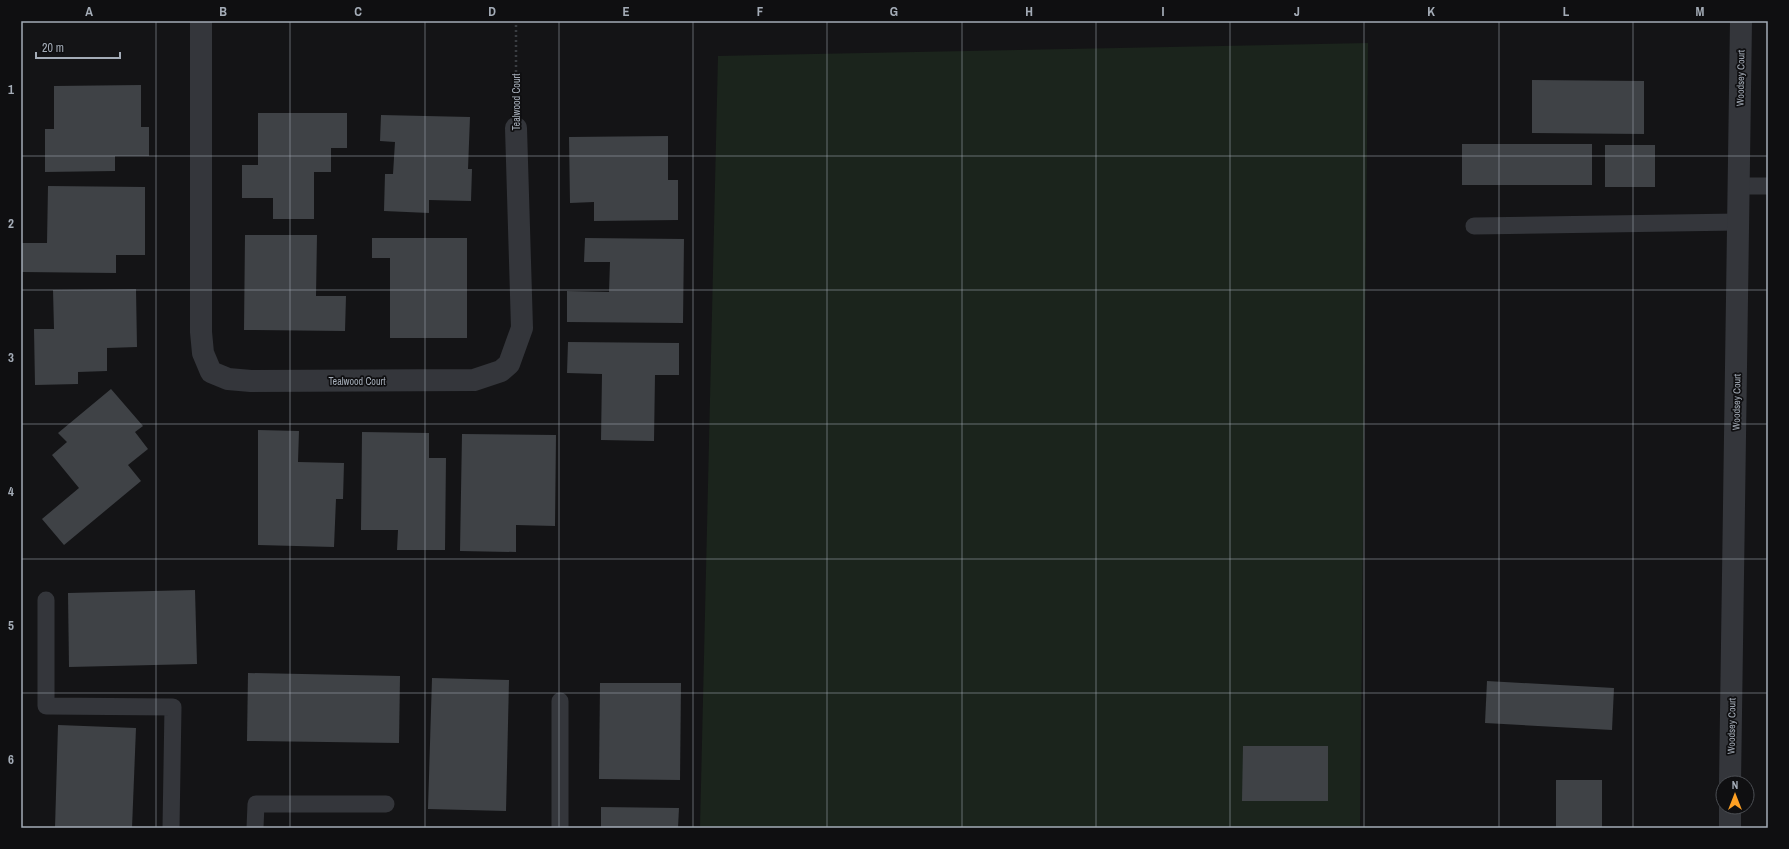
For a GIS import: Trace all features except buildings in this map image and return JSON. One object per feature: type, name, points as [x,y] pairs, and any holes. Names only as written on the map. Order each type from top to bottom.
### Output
[{"type":"street","name":"Tealwood Court","points":[[201,21],[201,332],[203,353],[211,372],[228,379],[250,381],[474,380],[501,371],[509,364],[522,328],[516,128]]},
{"type":"street","name":"Woodsey Court","points":[[1730,775],[1741,21]]},
{"type":"street","points":[[1730,815],[1730,828]]},
{"type":"lane","points":[[1739,186],[1768,186]]},
{"type":"lane","points":[[1474,226],[1738,222]]},
{"type":"lane","points":[[46,600],[46,706],[172,707],[171,828]]},
{"type":"lane","points":[[560,701],[560,828]]},
{"type":"lane","points":[[255,828],[256,804],[386,804]]},
{"type":"path","name":"Tealwood Court","points":[[516,21],[516,128]]},
{"type":"shaded area","points":[[1368,43],[1360,828],[700,828],[718,56]]}]
